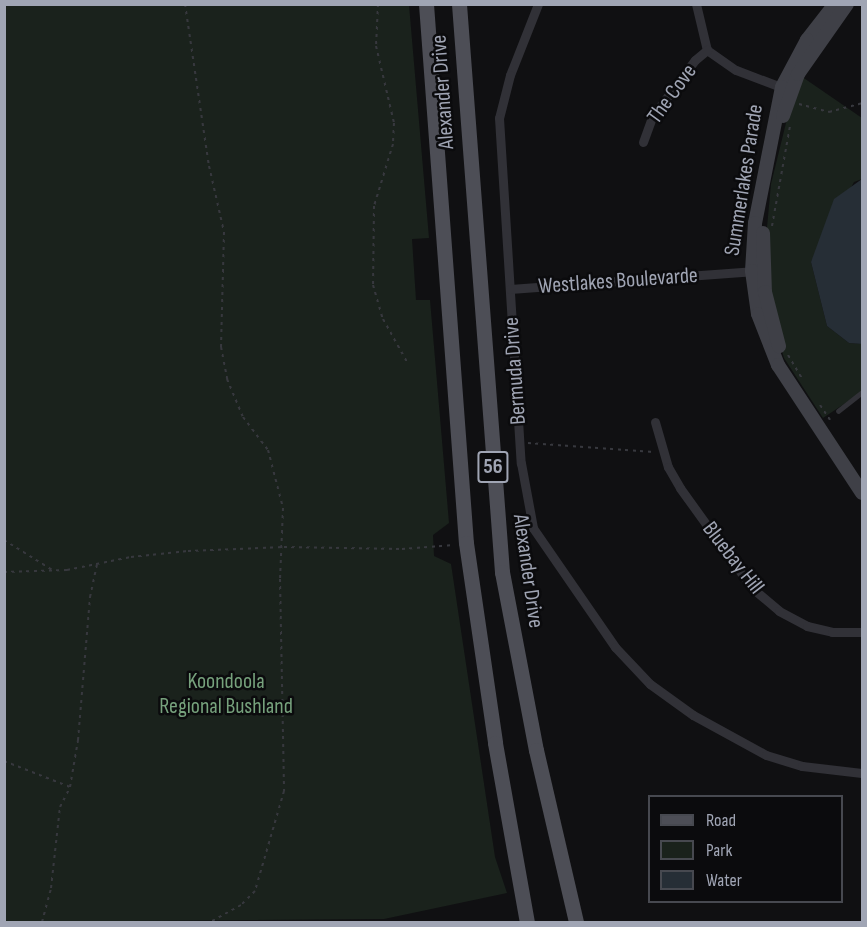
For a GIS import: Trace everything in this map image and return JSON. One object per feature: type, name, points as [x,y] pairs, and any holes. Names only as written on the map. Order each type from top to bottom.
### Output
[{"type":"main road","name":"Alexander Drive","points":[[426,4],[466,543],[495,743],[527,922]]},
{"type":"main road","name":"Alexander Drive","points":[[459,4],[502,572],[536,750],[576,922]]},
{"type":"street","name":"Bermuda Drive","points":[[538,4],[510,75],[500,118],[519,442],[524,492],[533,528],[615,647],[650,684],[693,715],[766,755],[802,766],[862,773]]},
{"type":"street","points":[[696,4],[708,50],[736,70],[790,94]]},
{"type":"street","name":"Summerlakes Parade","points":[[835,4],[807,40],[780,127],[757,271],[758,314],[778,365],[862,493]]},
{"type":"street","name":"Summerlakes Parade","points":[[790,94],[814,48],[847,4]]},
{"type":"street","name":"The Cove","points":[[644,142],[652,117],[695,60],[708,50]]},
{"type":"street","name":"Westlakes Boulevarde","points":[[510,289],[757,271]]},
{"type":"street","name":"Summerlakes Parade","points":[[757,271],[768,314],[784,358],[862,478]]},
{"type":"street","name":"Bluebay Hill","points":[[655,422],[662,450],[680,488],[752,588],[778,611],[807,626],[832,632],[862,632]]},
{"type":"lane","points":[[838,411],[862,392]]},
{"type":"path","points":[[185,4],[208,166],[224,232],[220,348],[227,379],[243,417],[268,450],[283,508],[284,547],[280,579],[284,791],[255,891],[241,905],[210,922]]},
{"type":"path","points":[[378,4],[376,46],[394,123],[393,144],[374,206],[374,285],[383,319],[407,362]]},
{"type":"path","points":[[790,94],[794,110]]},
{"type":"path","points":[[851,107],[862,103]]},
{"type":"path","points":[[772,229],[792,117]]},
{"type":"path","points":[[784,349],[807,386]]},
{"type":"path","points":[[819,404],[831,422]]},
{"type":"path","points":[[519,442],[662,450]]},
{"type":"path","points":[[4,540],[54,571]]},
{"type":"path","points":[[4,572],[54,571],[188,551],[284,547],[402,549],[466,543]]},
{"type":"path","points":[[42,922],[51,888],[60,807],[70,787],[85,686],[90,597],[97,564]]},
{"type":"path","points":[[4,761],[70,787]]},
{"type":"green space","name":"Koondoola Regional Bushland","points":[[5,4],[409,5],[429,238],[412,239],[416,300],[430,300],[449,523],[433,535],[434,556],[451,564],[495,857],[507,893],[384,919],[5,922]]},
{"type":"green space","points":[[798,74],[862,118],[862,179],[854,182],[811,262],[827,326],[849,343],[862,344],[862,392],[823,418],[784,358],[765,292],[763,271],[771,184]]},
{"type":"water","points":[[862,179],[862,344],[849,343],[827,326],[811,262],[834,199]]}]
